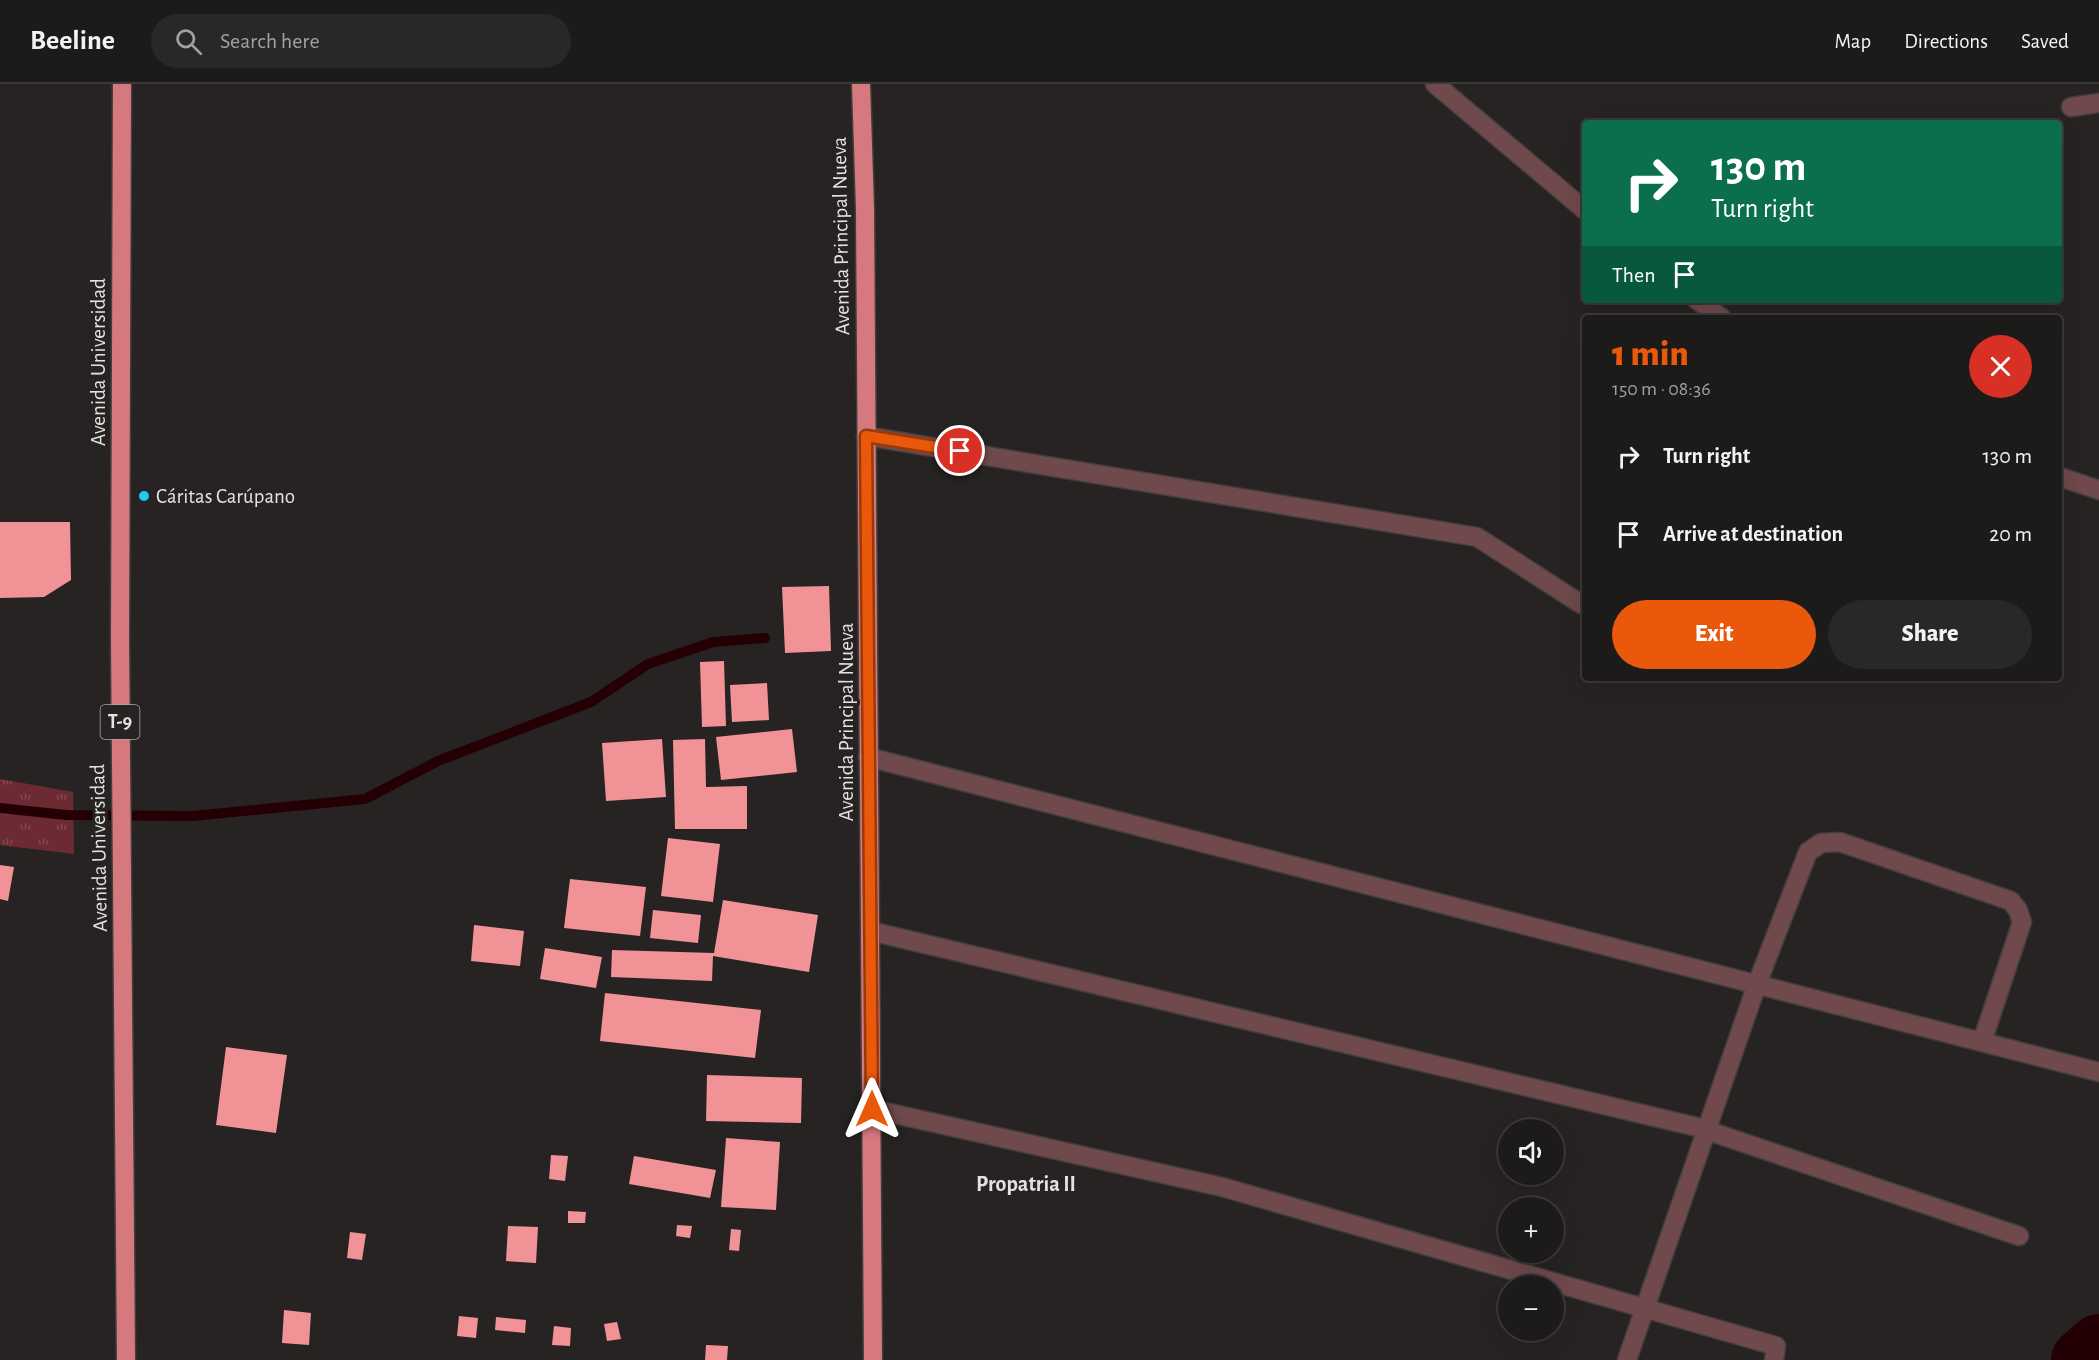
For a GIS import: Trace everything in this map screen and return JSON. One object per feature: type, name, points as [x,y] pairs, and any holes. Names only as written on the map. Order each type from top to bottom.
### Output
[{"type":"highway","name":"Avenida Universidad","points":[[122,84],[120,651],[126,1360]]},
{"type":"highway","name":"Avenida Principal Nueva","points":[[861,84],[865,209],[873,1360]]},
{"type":"street","points":[[1435,84],[1582,208]]},
{"type":"street","points":[[2070,107],[2099,103]]},
{"type":"street","points":[[1701,303],[1718,315]]},
{"type":"street","points":[[866,436],[1478,537],[1581,604]]},
{"type":"street","points":[[2062,478],[2099,490]]},
{"type":"street","points":[[868,757],[2099,1072]]},
{"type":"street","points":[[1628,1360],[1757,984],[1808,852],[1821,843],[1840,842],[2011,901],[2018,909],[2022,922],[1982,1042]]},
{"type":"street","points":[[870,930],[1707,1130],[2019,1236]]},
{"type":"street","points":[[872,1109],[1222,1187],[1776,1346],[1774,1360]]},
{"type":"green space","points":[[0,779],[73,792],[74,854],[0,845]]},
{"type":"building","points":[[0,522],[70,522],[71,580],[44,597],[0,598]]},
{"type":"building","points":[[829,586],[831,651],[785,653],[782,587]]},
{"type":"building","points":[[724,661],[726,726],[702,727],[700,662]]},
{"type":"building","points":[[767,683],[769,720],[732,722],[730,685]]},
{"type":"building","points":[[792,729],[797,772],[721,780],[716,737]]},
{"type":"building","points":[[662,739],[666,797],[606,801],[602,743]]},
{"type":"building","points":[[705,739],[706,787],[747,786],[747,829],[675,829],[673,740]]},
{"type":"building","points":[[668,838],[720,844],[713,902],[661,896]]},
{"type":"building","points":[[0,865],[14,867],[8,901],[0,899]]},
{"type":"building","points":[[570,879],[646,887],[640,936],[564,928]]},
{"type":"building","points":[[723,900],[818,915],[809,972],[713,956],[712,981],[611,977],[612,950],[714,953]]},
{"type":"building","points":[[653,910],[701,915],[698,943],[650,938]]},
{"type":"building","points":[[474,925],[524,931],[520,966],[471,961]]},
{"type":"building","points":[[545,948],[602,957],[596,988],[540,979]]},
{"type":"building","points":[[605,993],[761,1010],[755,1058],[600,1041]]},
{"type":"building","points":[[226,1047],[287,1055],[276,1133],[216,1125]]},
{"type":"building","points":[[707,1075],[802,1078],[801,1123],[706,1121]]},
{"type":"building","points":[[726,1138],[780,1142],[776,1210],[721,1207]]},
{"type":"building","points":[[551,1155],[568,1156],[565,1181],[549,1179]]},
{"type":"building","points":[[634,1156],[716,1170],[710,1198],[629,1184]]},
{"type":"building","points":[[568,1211],[586,1212],[585,1223],[568,1223]]},
{"type":"building","points":[[677,1225],[692,1226],[690,1238],[676,1236]]},
{"type":"building","points":[[508,1226],[538,1227],[536,1263],[506,1261]]},
{"type":"building","points":[[731,1229],[741,1230],[739,1251],[729,1250]]},
{"type":"building","points":[[350,1232],[366,1234],[362,1260],[347,1258]]},
{"type":"building","points":[[284,1310],[311,1313],[309,1345],[282,1343]]},
{"type":"building","points":[[459,1316],[478,1318],[476,1338],[457,1336]]},
{"type":"building","points":[[496,1317],[526,1320],[525,1333],[495,1330]]},
{"type":"building","points":[[617,1322],[621,1339],[607,1341],[604,1324]]},
{"type":"building","points":[[554,1326],[571,1328],[570,1346],[552,1345]]},
{"type":"building","points":[[706,1345],[728,1346],[727,1360],[705,1360]]},
{"type":"waterway","points":[[0,808],[66,815],[193,816],[365,799],[438,761],[591,702],[648,664],[713,642],[765,638]]},
{"type":"waterway","points":[[2083,1360],[2099,1346]]},
{"type":"place","name":"Cáritas Carúpano","points":[[144,496]]},
{"type":"district","name":"Propatria II","points":[[1026,1184]]},
{"type":"route","points":[[872,1109],[866,436],[960,451]]}]
